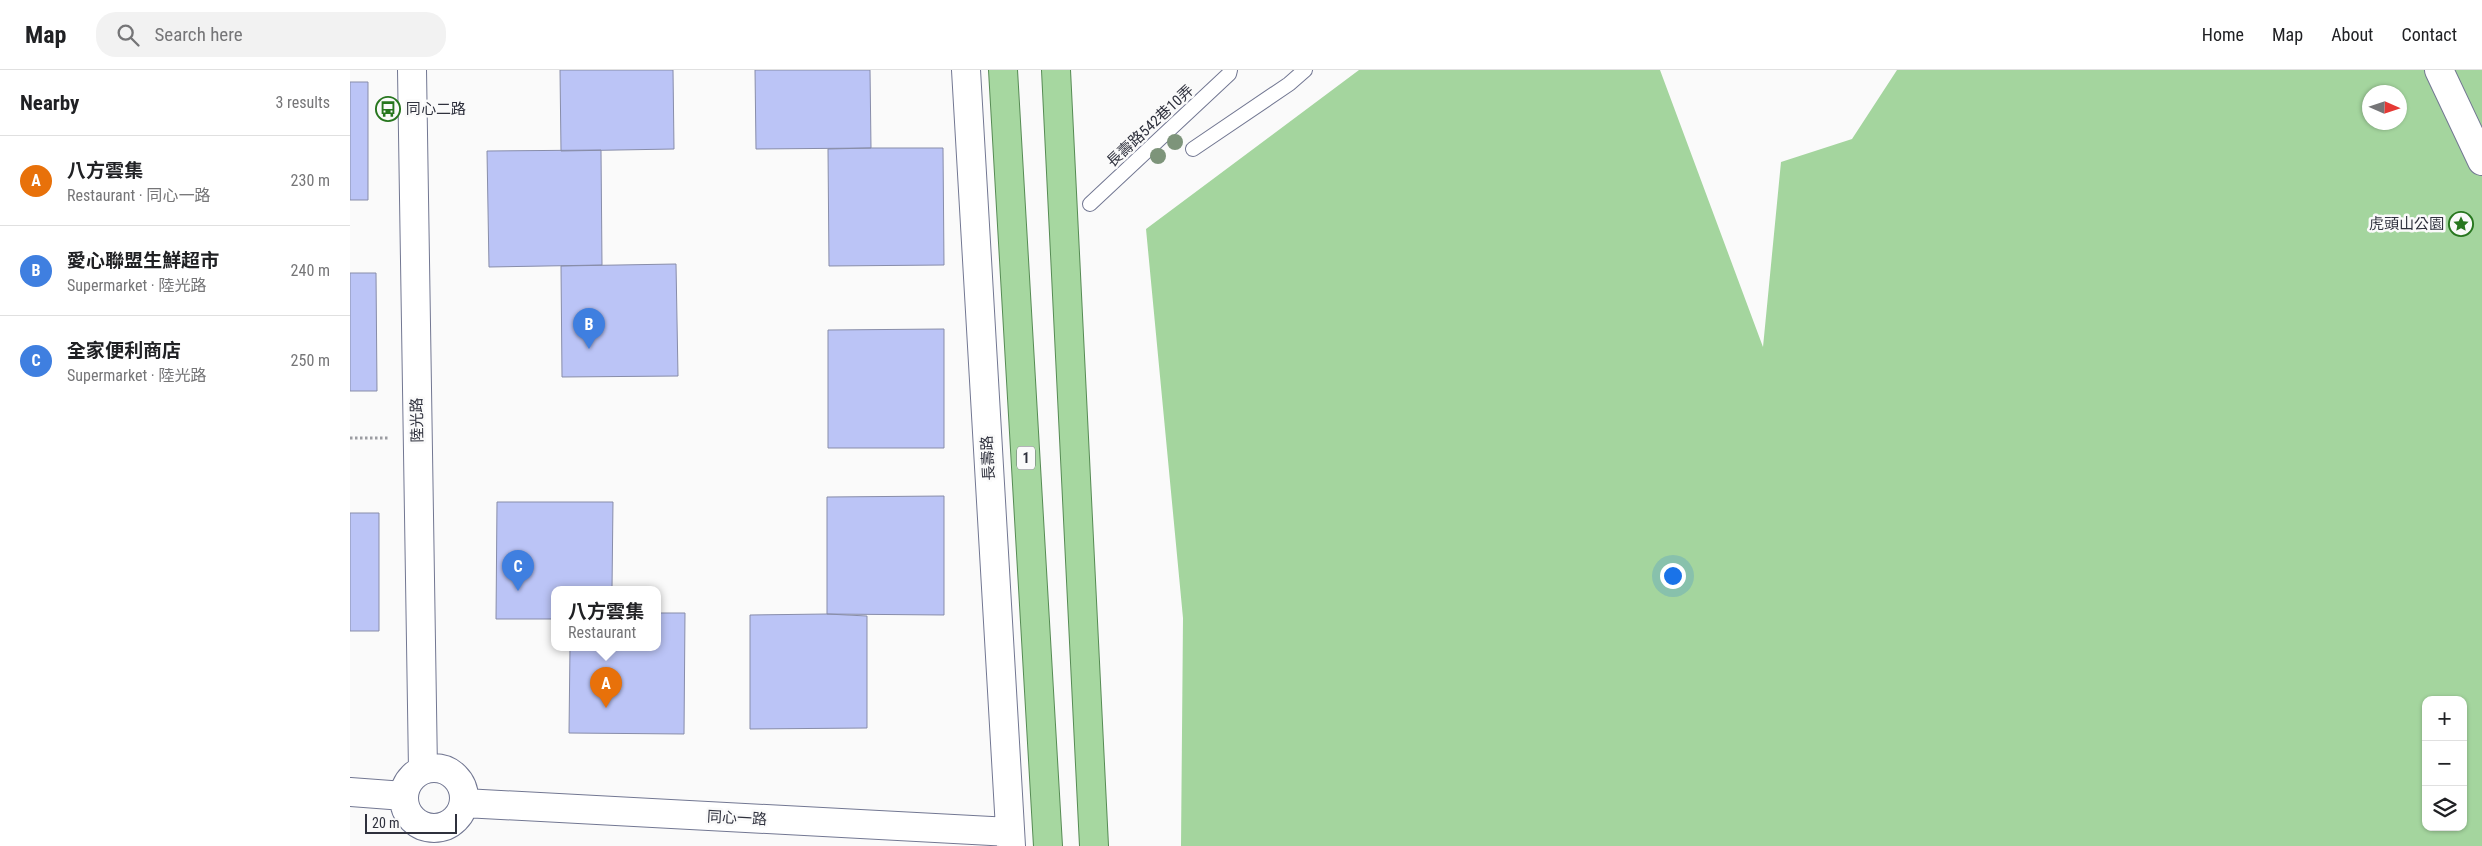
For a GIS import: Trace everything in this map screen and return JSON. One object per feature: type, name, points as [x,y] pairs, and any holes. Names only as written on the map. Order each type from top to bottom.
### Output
[{"type":"main road","name":"1","points":[[1003,70],[1048,846]]},
{"type":"main road","points":[[1056,70],[1094,846]]},
{"type":"street","name":"陸光路","points":[[412,70],[427,769]]},
{"type":"street","name":"陸光路","points":[[419,70],[427,769]]},
{"type":"street","name":"長壽路","points":[[966,70],[1010,839]]},
{"type":"street","points":[[2439,70],[2482,161]]},
{"type":"street","points":[[427,769],[449,772],[456,778],[461,785],[464,803],[456,818],[433,837],[424,826],[409,815],[404,796],[410,780],[427,769]]},
{"type":"street","points":[[350,792],[404,796]]},
{"type":"street","name":"同心一路","points":[[464,803],[1010,839]]},
{"type":"lane","name":"長壽路542巷10弄","points":[[1090,204],[1229,74],[1230,70]]},
{"type":"lane","points":[[1193,149],[1289,84],[1305,70]]},
{"type":"path","points":[[350,438],[394,438]]},
{"type":"green space","points":[[1359,70],[1660,70],[1763,347],[1781,162],[1852,139],[1897,70],[2482,70],[2482,846],[1181,846],[1183,618],[1146,229]]},
{"type":"building","points":[[560,70],[673,70],[674,149],[561,151]]},
{"type":"building","points":[[755,70],[870,70],[871,148],[756,149]]},
{"type":"building","points":[[350,82],[368,82],[368,200],[350,200]]},
{"type":"building","points":[[943,148],[944,265],[829,266],[828,149]]},
{"type":"building","points":[[601,150],[602,265],[489,267],[487,151]]},
{"type":"building","points":[[676,264],[678,376],[562,377],[561,266]]},
{"type":"building","points":[[350,273],[376,273],[377,391],[350,391]]},
{"type":"building","points":[[944,329],[944,448],[828,448],[828,330]]},
{"type":"building","points":[[944,496],[944,615],[827,614],[827,497]]},
{"type":"building","points":[[497,502],[613,502],[612,586],[551,586],[551,619],[496,619]]},
{"type":"building","points":[[350,513],[379,513],[379,631],[350,631]]},
{"type":"building","points":[[661,613],[685,613],[684,734],[569,733],[570,651],[661,651]]},
{"type":"building","points":[[827,614],[867,616],[867,728],[750,729],[750,615]]},
{"type":"place","name":"同心二路","points":[[388,109]]},
{"type":"place","name":"虎頭山公園","points":[[2461,224]]},
{"type":"place","name":"愛心聯盟生鮮超市","points":[[589,349]]},
{"type":"place","name":"全家便利商店","points":[[518,591]]},
{"type":"place","name":"八方雲集","points":[[606,708]]}]
